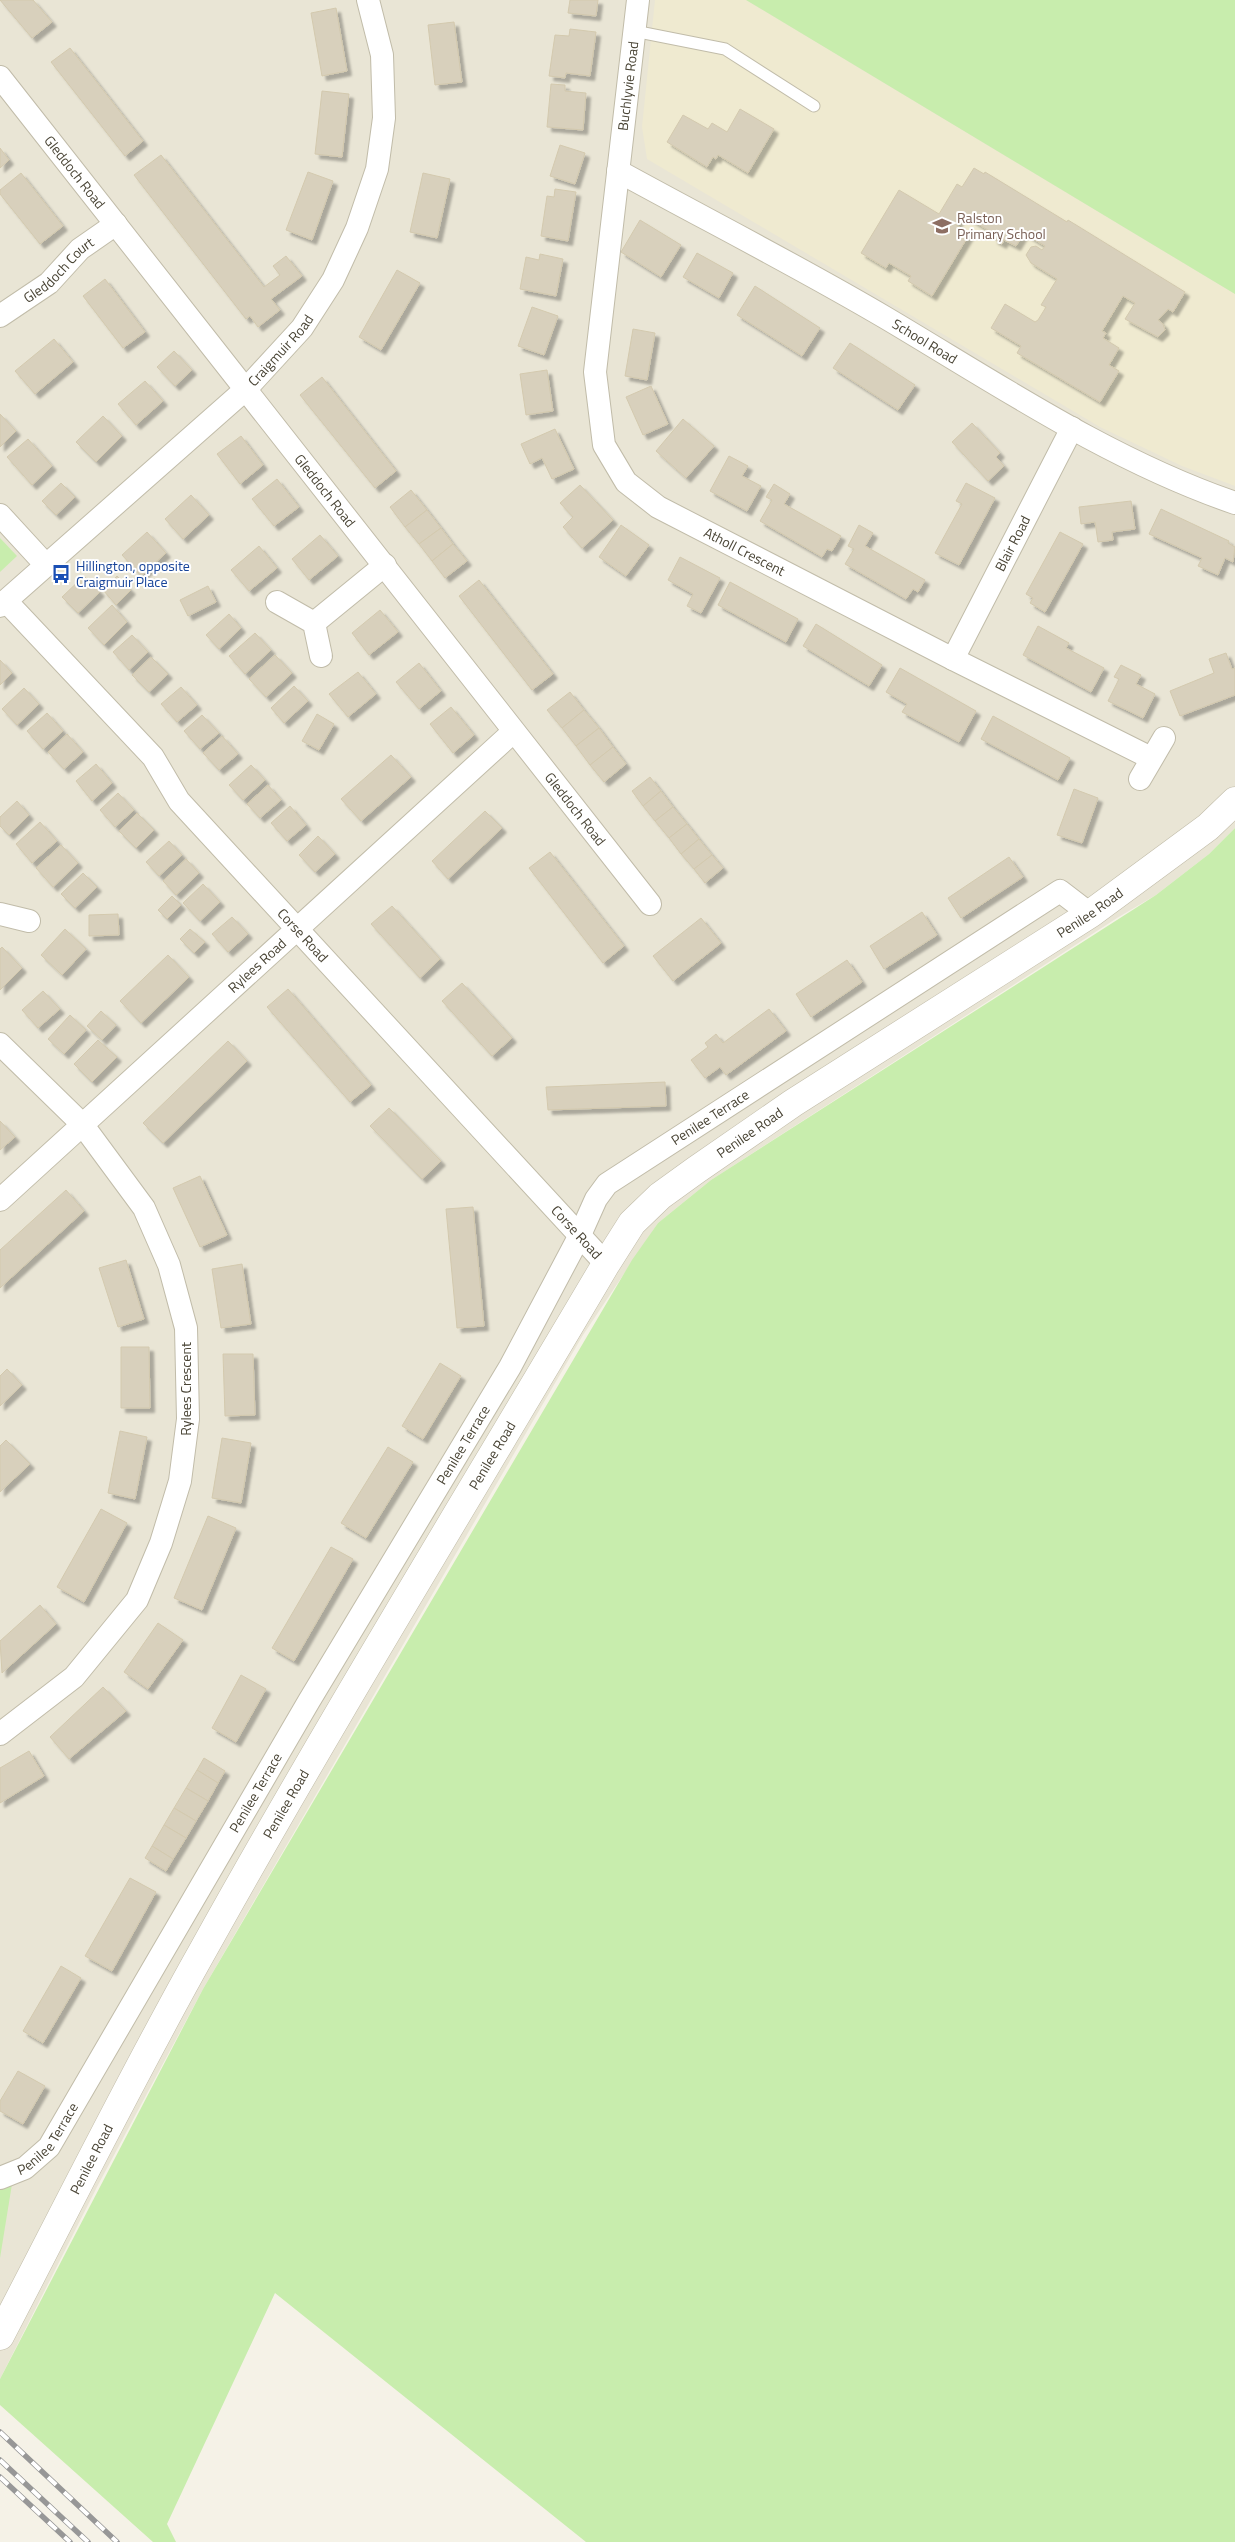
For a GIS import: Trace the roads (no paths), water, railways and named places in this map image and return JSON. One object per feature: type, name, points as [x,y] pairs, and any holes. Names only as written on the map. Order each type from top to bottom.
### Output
[{"type":"street","name":"Craigmuir Road","points":[[3,603],[45,564],[246,389],[302,328],[333,280],[357,228],[377,169],[384,118],[382,55],[368,0]]},
{"type":"street","name":"Buchlyvie Road","points":[[618,171],[638,0]]},
{"type":"street","name":"Gleddoch Road","points":[[0,76],[385,565],[513,732],[650,904]]},
{"type":"street","name":"School Road","points":[[618,171],[883,316],[1072,428],[1153,471],[1235,503]]},
{"type":"street","name":"Atholl Crescent","points":[[618,171],[594,372],[604,445],[626,482],[658,507],[953,659],[1151,758]]},
{"type":"street","name":"Gleddoch Court","points":[[0,316],[49,283],[80,249],[116,224]]},
{"type":"street","name":"Blair Road","points":[[953,659],[1072,428]]},
{"type":"street","points":[[0,515],[45,564]]},
{"type":"street","points":[[314,623],[385,565]]},
{"type":"street","points":[[277,602],[314,623],[321,656]]},
{"type":"street","name":"Corse Road","points":[[3,603],[153,757],[179,801],[299,929],[579,1237],[606,1264]]},
{"type":"street","name":"Rylees Road","points":[[0,1200],[513,732]]},
{"type":"street","points":[[1140,779],[1164,738]]},
{"type":"street","name":"Penilee Road","points":[[0,2336],[103,2134],[202,1952],[292,1794],[632,1223],[660,1196],[793,1103],[1090,914],[1208,827],[1235,801]]},
{"type":"street","name":"Penilee Terrace","points":[[0,2178],[25,2168],[49,2148],[309,1701],[510,1367],[579,1237],[596,1199],[607,1184],[1060,891],[1090,914]]},
{"type":"street","points":[[0,914],[29,921]]},
{"type":"street","name":"Rylees Crescent","points":[[0,1044],[82,1124],[144,1208],[169,1265],[186,1328],[188,1419],[180,1481],[161,1543],[137,1600],[74,1677],[0,1734]]},
{"type":"lane","points":[[634,31],[725,48],[814,106]]},
{"type":"railway","points":[[0,2432],[117,2542]]},
{"type":"railway","points":[[0,2460],[88,2542]]},
{"type":"railway","points":[[0,2477],[70,2542]]},
{"type":"place","name":"Ralston Primary School","points":[[942,226]]},
{"type":"place","name":"Hillington, opposite Craigmuir Place","points":[[61,574]]}]
